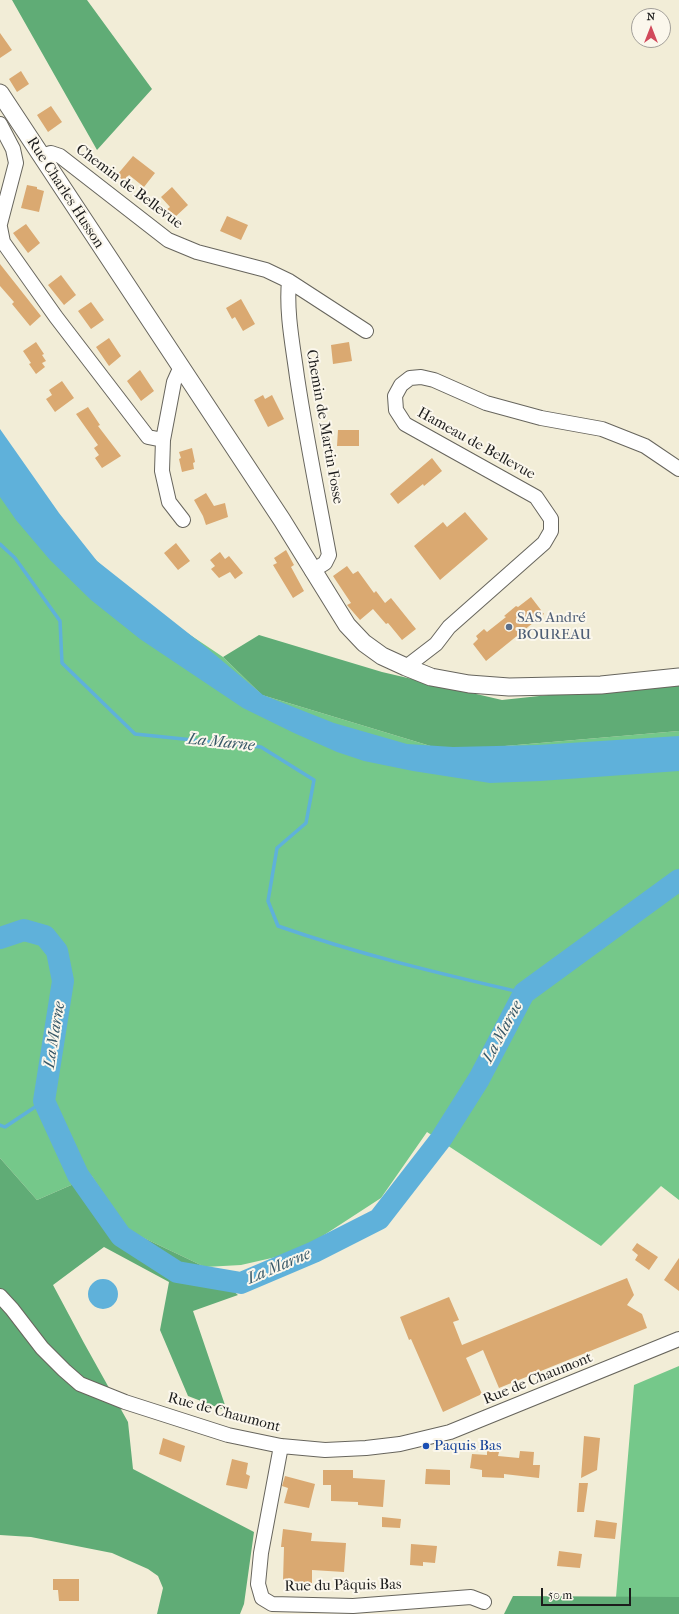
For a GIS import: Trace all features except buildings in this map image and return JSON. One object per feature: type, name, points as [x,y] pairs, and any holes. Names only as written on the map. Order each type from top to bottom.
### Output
[{"type":"street","name":"Rue Charles Husson","points":[[0,93],[282,520],[347,625],[364,643],[382,656],[431,677],[469,684],[509,687],[601,685],[679,677]]},
{"type":"street","points":[[0,124],[13,149],[16,163],[0,225],[3,242],[56,317],[148,437],[163,440]]},
{"type":"street","name":"Chemin de Bellevue","points":[[41,156],[51,153],[60,156],[168,240],[197,252],[266,270],[289,281],[366,331]]},
{"type":"street","name":"Chemin de Martin Fosse","points":[[289,281],[288,296],[292,338],[307,435],[329,555],[325,563],[312,570]]},
{"type":"street","points":[[183,370],[178,373],[174,382],[163,440],[162,471],[169,502],[183,520]]},
{"type":"street","name":"Hameau de Bellevue","points":[[406,667],[436,644],[449,627],[544,543],[551,532],[551,519],[536,497],[405,424],[396,410],[395,396],[401,386],[410,378],[421,377],[434,380],[486,403],[541,418],[602,429],[645,446],[679,469]]},
{"type":"street","name":"Rue de Chaumont","points":[[0,1296],[42,1348],[80,1384],[125,1402],[228,1435],[281,1446],[325,1450],[366,1448],[400,1444],[450,1432],[679,1339]]},
{"type":"street","name":"Rue du Pâquis Bas","points":[[281,1446],[261,1553],[258,1584],[262,1598],[272,1604],[353,1606],[471,1597],[484,1602]]},
{"type":"green space","points":[[12,0],[87,0],[152,89],[97,150]]},
{"type":"green space","points":[[0,451],[55,522],[141,602],[223,657],[262,695],[447,751],[679,731],[679,1200],[661,1186],[601,1246],[427,1132],[381,1198],[298,1252],[241,1265],[205,1267],[127,1230],[92,1176],[37,1200],[0,1158]]},
{"type":"green space","points":[[259,635],[382,672],[502,700],[679,681],[679,731],[447,751],[262,695],[223,657]]},
{"type":"green space","points":[[0,1158],[37,1200],[92,1176],[127,1230],[205,1267],[238,1295],[193,1311],[227,1411],[188,1396],[160,1330],[169,1282],[104,1247],[53,1285],[128,1422],[133,1469],[254,1532],[244,1604],[240,1614],[157,1614],[163,1588],[158,1576],[148,1569],[112,1553],[31,1537],[0,1535]]},
{"type":"green space","points":[[679,1366],[679,1597],[616,1597],[634,1385]]},
{"type":"green space","points":[[513,1596],[679,1597],[679,1614],[504,1614]]},
{"type":"water","points":[[0,429],[59,513],[97,561],[207,648],[263,695],[334,723],[407,744],[453,747],[538,745],[679,736],[679,771],[490,783],[413,771],[364,761],[337,752],[243,708],[140,639],[91,600],[50,560],[16,520],[0,497]]},
{"type":"water","points":[[103,1279],[114,1283],[118,1294],[114,1305],[103,1309],[92,1305],[88,1294],[92,1283]]},
{"type":"waterway","name":"La Marne","points":[[0,544],[15,558],[60,621],[62,663],[135,734],[261,747],[314,780],[306,823],[277,848],[268,901],[278,926],[339,946],[400,963],[524,993]]},
{"type":"waterway","name":"La Marne","points":[[0,938],[24,930],[45,936],[57,951],[63,981],[44,1101],[78,1175],[121,1236],[177,1272],[241,1283],[314,1252],[379,1219],[441,1139],[479,1079],[524,993],[679,880]]},
{"type":"waterway","points":[[0,1125],[5,1127],[44,1101]]},
{"type":"place","name":"SAS André BOUREAU","points":[[509,627]]},
{"type":"place","name":"Paquis Bas","points":[[426,1446]]}]
